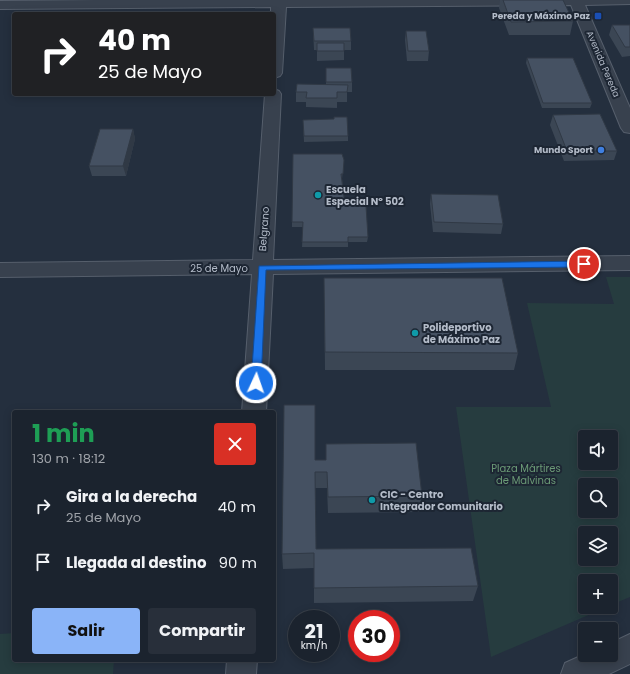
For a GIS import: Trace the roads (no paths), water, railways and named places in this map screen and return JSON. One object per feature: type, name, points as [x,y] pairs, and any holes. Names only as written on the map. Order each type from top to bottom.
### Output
[{"type":"street","name":"Avenida Pereda","points":[[576,0],[630,128]]},
{"type":"street","points":[[0,5],[279,1],[630,0]]},
{"type":"street","points":[[276,44],[279,1]]},
{"type":"street","name":"Belgrano","points":[[254,410],[273,96]]},
{"type":"street","name":"25 de Mayo","points":[[0,270],[630,263]]},
{"type":"street","points":[[576,674],[630,649]]},
{"type":"street","points":[[241,674],[242,662]]},
{"type":"place","name":"Pereda y Máximo Paz","points":[[598,16]]},
{"type":"place","name":"Mundo Sport","points":[[601,150]]},
{"type":"place","name":"Escuela Especial Nº 502","points":[[318,195]]},
{"type":"place","name":"Polideportivo de Máximo Paz","points":[[415,333]]},
{"type":"place","name":"CIC - Centro Integrador Comunitario","points":[[372,500]]},
{"type":"park label","name":"Plaza Mártires de Malvinas","points":[[526,474]]}]
